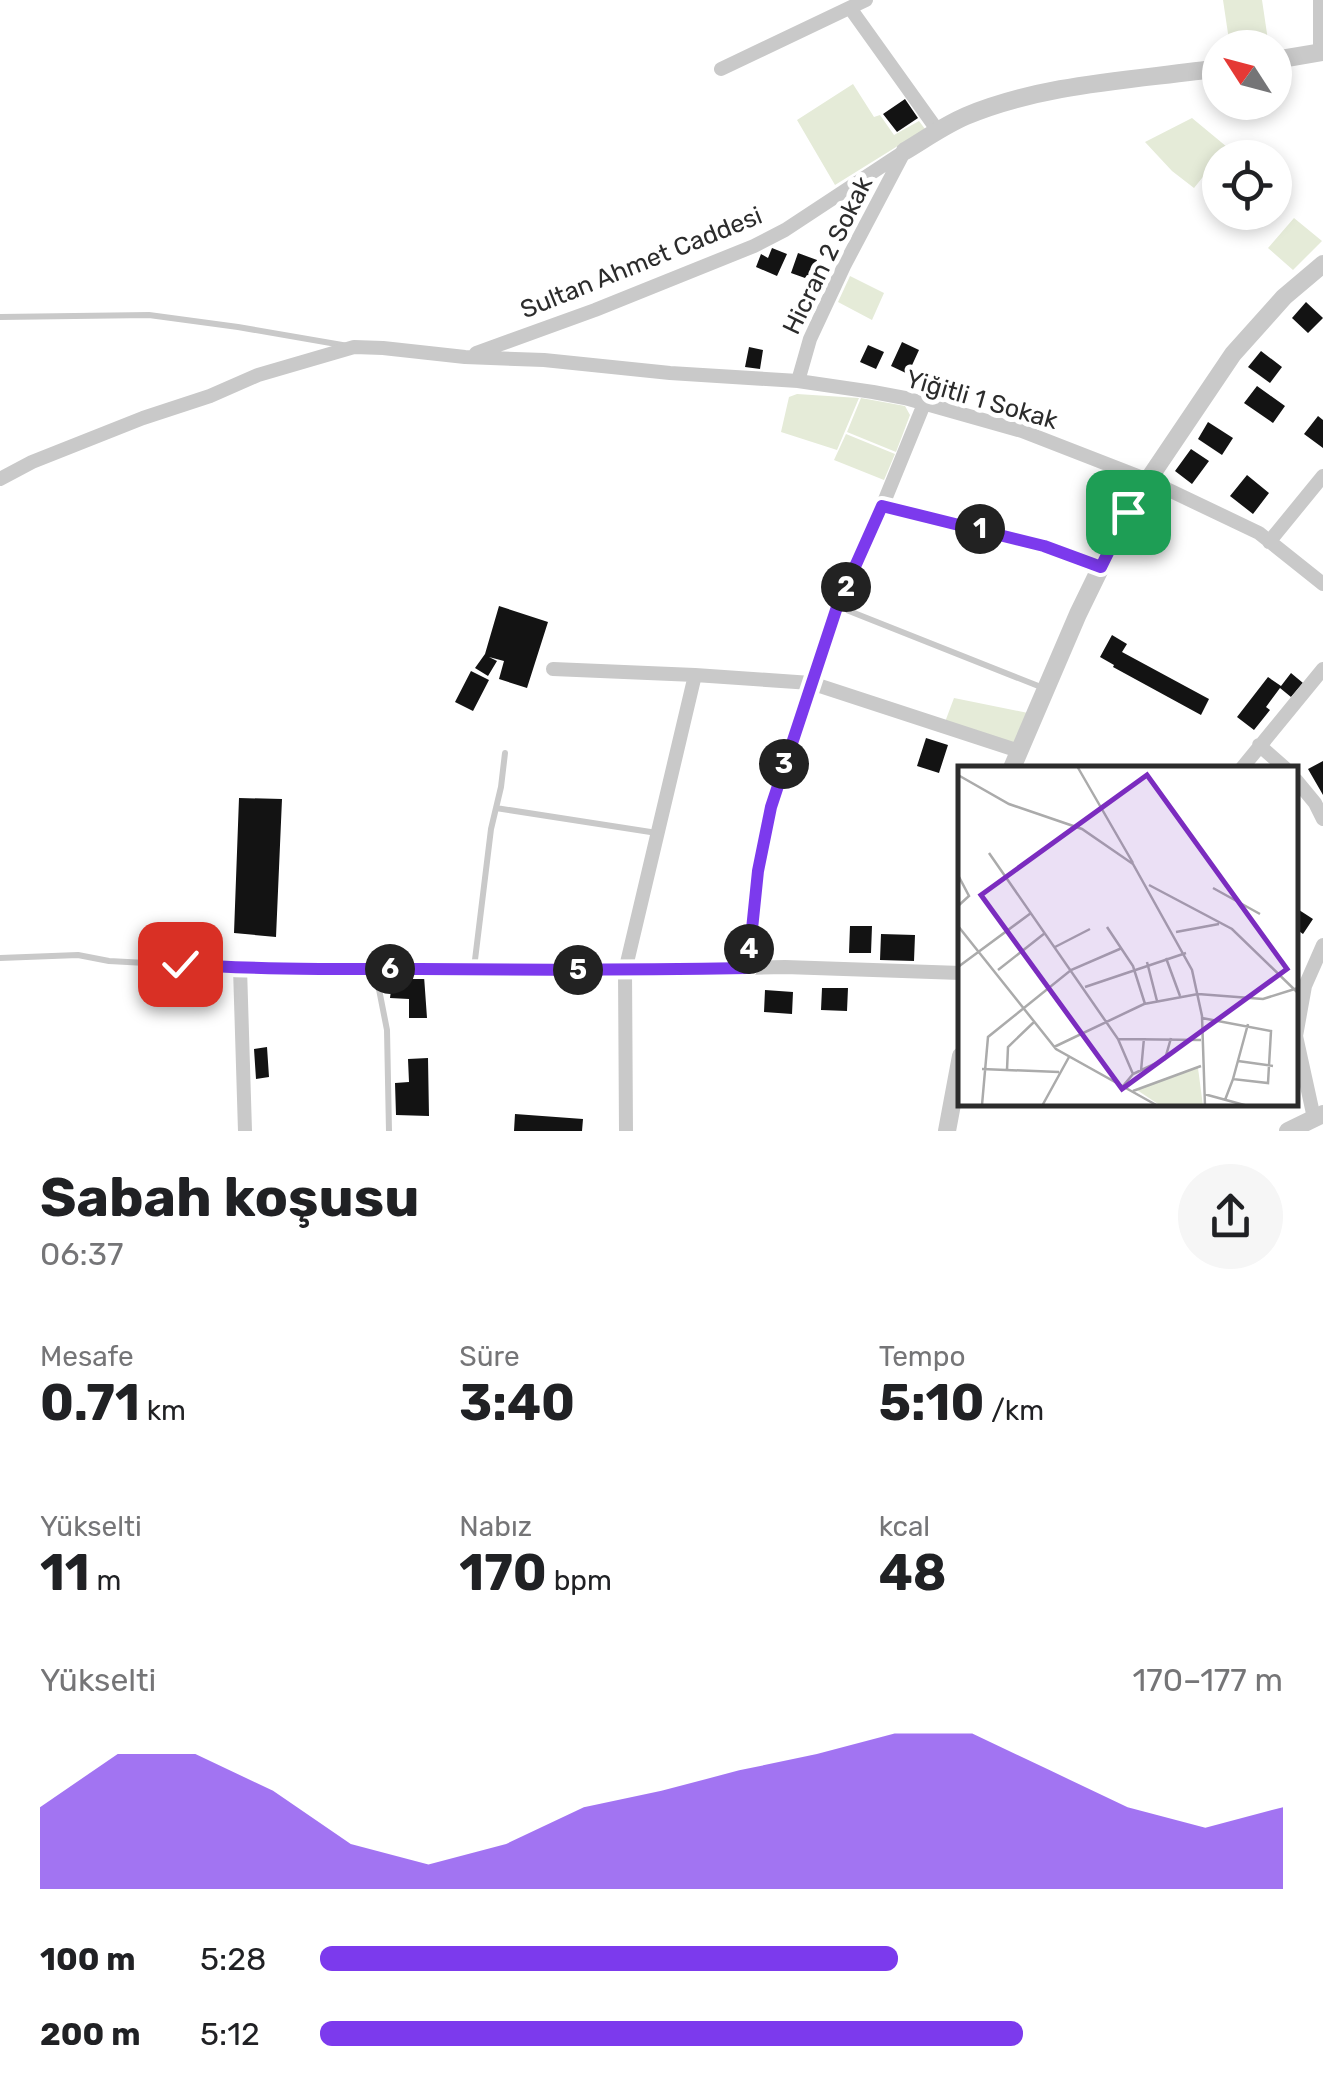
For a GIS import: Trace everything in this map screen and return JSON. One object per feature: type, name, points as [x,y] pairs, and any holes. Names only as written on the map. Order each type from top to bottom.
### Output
[{"type":"street","points":[[721,69],[866,0]]},
{"type":"street","points":[[1292,57],[1322,52],[1320,0]]},
{"type":"street","points":[[850,8],[938,131]]},
{"type":"street","name":"Sultan Ahmet Caddesi","points":[[466,357],[754,246],[966,116],[1068,89],[1202,70]]},
{"type":"street","name":"Hicran 2 Sokak","points":[[798,381],[817,324],[905,151]]},
{"type":"street","points":[[553,669],[812,683],[1016,760],[1101,567],[1148,480],[1233,354],[1276,305],[1323,264]]},
{"type":"street","points":[[0,480],[32,462],[154,414],[292,364],[354,347]]},
{"type":"street","name":"Yiğitli 1 Sokak","points":[[354,347],[798,381],[924,404],[1022,431],[1148,480],[1258,533],[1323,584]]},
{"type":"street","points":[[748,968],[764,838],[780,776],[837,607],[924,404]]},
{"type":"street","points":[[1269,542],[1323,476]]},
{"type":"street","points":[[882,506],[1044,546],[1101,567]]},
{"type":"street","points":[[1244,766],[1323,670]]},
{"type":"street","points":[[626,1131],[624,971],[695,675]]},
{"type":"street","points":[[1260,745],[1284,766]]},
{"type":"street","points":[[1298,782],[1323,820]]},
{"type":"street","points":[[1298,1009],[1300,982],[1323,945]]},
{"type":"street","points":[[245,1131],[240,968],[624,971],[810,967],[958,973]]},
{"type":"street","points":[[1288,1131],[1319,1116],[1298,1043]]},
{"type":"street","points":[[947,1131],[958,1068]]},
{"type":"lane","points":[[0,317],[149,315],[354,347]]},
{"type":"lane","points":[[837,607],[1046,689]]},
{"type":"lane","points":[[473,970],[504,753]]},
{"type":"lane","points":[[496,808],[657,833]]},
{"type":"lane","points":[[0,958],[78,955],[109,961],[240,968]]},
{"type":"lane","points":[[375,969],[387,1030],[389,1131]]},
{"type":"green space","points":[[1223,0],[1262,0],[1266,30],[1227,30]]},
{"type":"green space","points":[[853,84],[874,117],[880,115],[894,135],[919,121],[925,129],[835,185],[797,120]]},
{"type":"green space","points":[[1192,118],[1219,140],[1202,140],[1202,178],[1194,188],[1145,142]]},
{"type":"green space","points":[[1294,218],[1322,241],[1293,270],[1268,248],[1284,230],[1292,230]]},
{"type":"green space","points":[[850,276],[884,293],[872,320],[838,302]]},
{"type":"green space","points":[[797,394],[859,398],[837,450],[781,432],[789,397]]},
{"type":"green space","points":[[861,398],[905,406],[910,415],[896,452],[847,432]]},
{"type":"green space","points":[[846,434],[895,454],[884,480],[834,460]]},
{"type":"green space","points":[[954,698],[1028,713],[1014,745],[945,722]]},
{"type":"building","points":[[905,99],[918,118],[897,132],[883,114]]},
{"type":"building","points":[[772,248],[787,254],[777,276],[756,267],[761,254],[768,258]]},
{"type":"building","points":[[798,253],[817,260],[812,276],[791,273]]},
{"type":"building","points":[[1306,302],[1323,318],[1308,333],[1292,318]]},
{"type":"building","points":[[902,342],[919,350],[908,374],[891,366]]},
{"type":"building","points":[[868,345],[884,352],[876,369],[860,362]]},
{"type":"building","points":[[749,347],[763,350],[760,369],[745,367]]},
{"type":"building","points":[[1261,351],[1282,367],[1270,383],[1248,367]]},
{"type":"building","points":[[1257,386],[1285,406],[1273,423],[1244,403]]},
{"type":"building","points":[[1318,416],[1323,420],[1323,448],[1304,434]]},
{"type":"building","points":[[1208,422],[1233,438],[1222,455],[1198,439]]},
{"type":"building","points":[[1191,449],[1209,461],[1192,484],[1175,471]]},
{"type":"building","points":[[1247,475],[1269,493],[1253,514],[1230,496]]},
{"type":"building","points":[[499,606],[548,622],[527,688],[499,679],[504,661],[489,657],[497,661],[488,676],[475,668],[485,654]]},
{"type":"building","points":[[1112,635],[1127,644],[1122,652],[1209,699],[1201,715],[1100,657]]},
{"type":"building","points":[[471,671],[489,680],[473,711],[455,702]]},
{"type":"building","points":[[1291,673],[1303,683],[1291,697],[1280,688],[1266,707],[1270,710],[1254,730],[1237,717],[1268,677],[1281,686]]},
{"type":"building","points":[[926,738],[948,745],[939,773],[917,766]]},
{"type":"building","points":[[1323,761],[1323,795],[1308,769]]},
{"type":"building","points":[[239,798],[282,799],[276,937],[234,933]]},
{"type":"building","points":[[1298,909],[1313,919],[1303,934],[1298,930]]},
{"type":"building","points":[[850,926],[872,926],[871,953],[849,953]]},
{"type":"building","points":[[881,934],[915,935],[914,961],[880,960]]},
{"type":"building","points":[[379,976],[424,976],[427,1018],[409,1018],[409,999],[390,998],[391,990],[379,990]]},
{"type":"building","points":[[822,988],[848,988],[847,1011],[821,1010]]},
{"type":"building","points":[[765,990],[793,992],[792,1014],[764,1012]]},
{"type":"building","points":[[267,1047],[269,1077],[256,1079],[254,1049]]},
{"type":"building","points":[[428,1058],[429,1116],[396,1115],[395,1083],[409,1082],[408,1059]]},
{"type":"building","points":[[515,1114],[583,1119],[582,1131],[514,1131]]},
{"type":"route","points":[[180,964],[240,968],[622,971],[748,968],[753,904],[771,807],[837,607],[882,506],[1044,546],[1101,567],[1128,512]]}]
